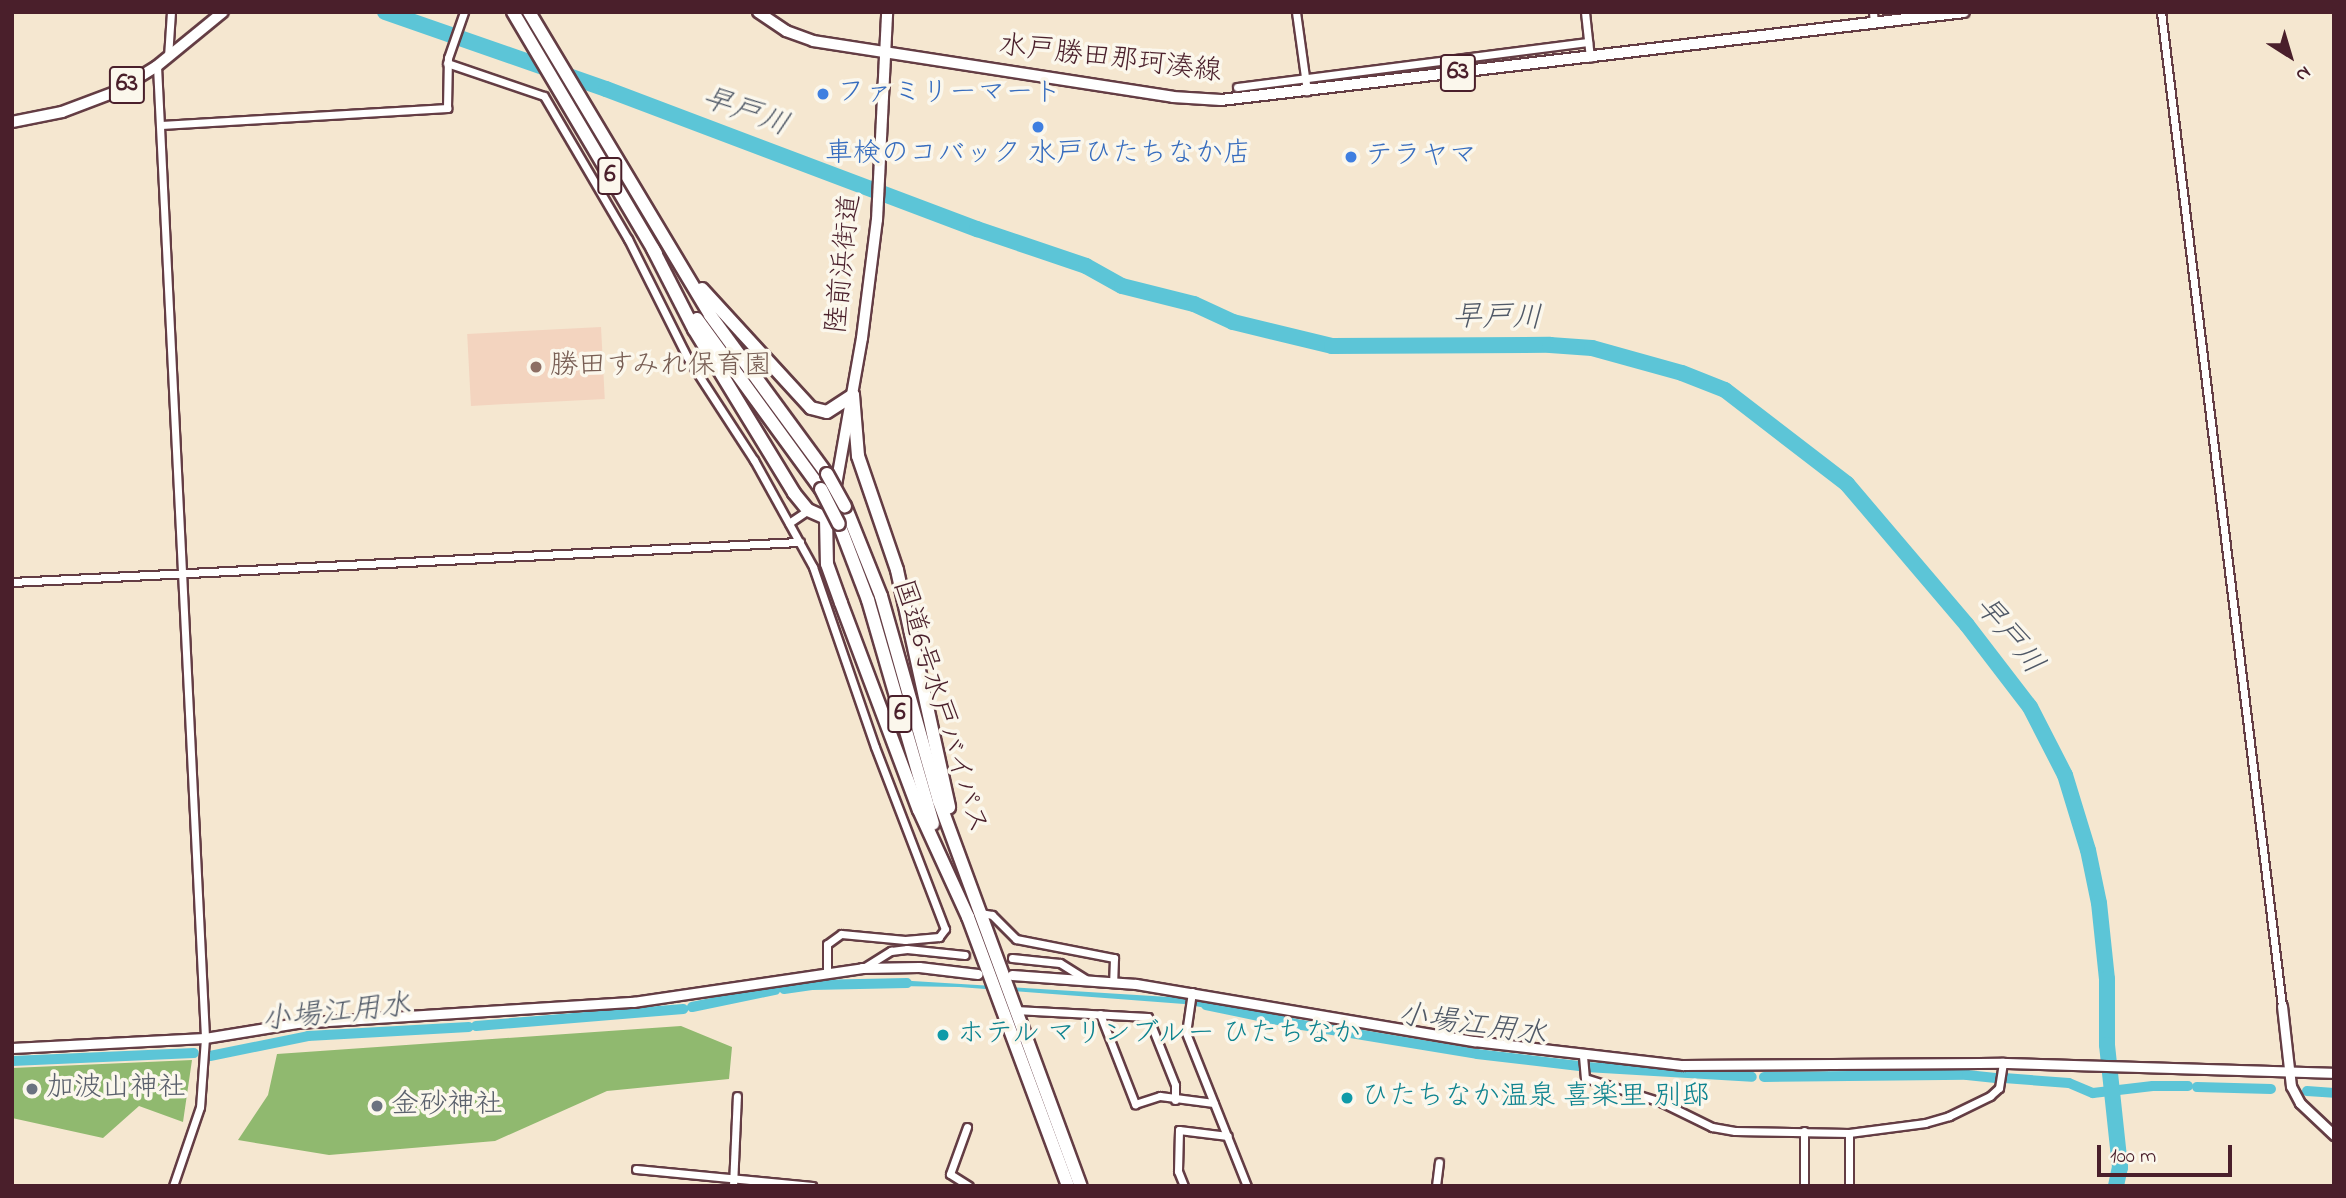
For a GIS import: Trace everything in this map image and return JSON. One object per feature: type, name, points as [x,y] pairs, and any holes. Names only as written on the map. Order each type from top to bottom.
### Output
[{"type":"highway","name":"国道6号水戸バイパス","points":[[513,12],[702,326],[786,437],[821,489],[839,524],[868,600],[916,771],[962,903]]},
{"type":"highway","name":"国道6号水戸バイパス","points":[[529,12],[710,315],[797,429],[845,506],[877,585],[939,801],[968,882]]},
{"type":"highway","points":[[653,248],[694,329],[794,493],[808,510],[826,518],[827,564],[919,810],[962,903]]},
{"type":"highway","points":[[671,251],[733,325],[811,408],[827,412],[853,395],[859,456],[905,600],[968,882]]},
{"type":"highway","name":"6","points":[[968,882],[1081,1186]]},
{"type":"highway","name":"6","points":[[962,903],[1068,1186]]},
{"type":"main road","name":"63","points":[[12,122],[62,112],[92,102],[157,66],[223,12]]},
{"type":"main road","name":"水戸勝田那珂湊線","points":[[758,12],[775,25],[806,39],[1183,98],[1231,99],[1590,58],[1874,18],[1964,12]]},
{"type":"main road","name":"陸前浜街道","points":[[826,518],[837,484],[853,395],[878,215],[887,12]]},
{"type":"street","points":[[168,57],[171,12]]},
{"type":"street","points":[[161,125],[447,108],[447,60],[464,12]]},
{"type":"street","points":[[1296,12],[1303,78],[1307,91]]},
{"type":"street","points":[[1585,12],[1590,58]]},
{"type":"street","points":[[2161,12],[2289,1071],[2295,1097],[2334,1135]]},
{"type":"street","points":[[1237,87],[1588,42]]},
{"type":"street","points":[[447,60],[544,96],[628,239],[687,357],[754,460],[813,567],[874,747],[946,929],[939,937],[905,940],[841,934],[827,944],[827,972]]},
{"type":"street","points":[[157,66],[205,1038],[200,1107],[173,1186]]},
{"type":"street","points":[[12,110],[12,122]]},
{"type":"street","points":[[789,523],[808,510]]},
{"type":"street","points":[[12,583],[800,542]]},
{"type":"street","points":[[813,567],[827,564]]},
{"type":"street","points":[[979,913],[992,915],[1016,939],[1114,958],[1113,982]]},
{"type":"street","points":[[865,968],[891,951],[907,949],[965,955]]},
{"type":"street","points":[[1012,958],[1060,963],[1088,980]]},
{"type":"street","points":[[12,1048],[205,1038],[248,1034],[297,1023],[646,1001],[865,968],[919,967],[978,974]]},
{"type":"street","points":[[1012,975],[1113,982],[1192,992],[1358,1023],[1583,1056],[1683,1065],[2003,1063],[2334,1073]]},
{"type":"street","points":[[1192,992],[1186,1033],[1247,1186]]},
{"type":"street","points":[[1015,1010],[1148,1017],[1175,1085],[1175,1100]]},
{"type":"street","points":[[1100,1014],[1135,1104],[1160,1096],[1214,1103]]},
{"type":"street","points":[[1583,1056],[1585,1078],[1661,1102],[1712,1127],[1735,1131],[1849,1133],[1884,1130],[1949,1116],[1999,1088],[2003,1063]]},
{"type":"street","points":[[733,1186],[737,1096]]},
{"type":"street","points":[[967,1127],[950,1174],[969,1186]]},
{"type":"street","points":[[1184,1186],[1178,1171],[1179,1130],[1228,1136]]},
{"type":"street","points":[[1804,1131],[1804,1186]]},
{"type":"street","points":[[1849,1133],[1849,1186]]},
{"type":"street","points":[[1436,1186],[1439,1162]]},
{"type":"street","points":[[636,1169],[734,1176],[812,1186]]},
{"type":"shaded area","name":"勝田すみれ保育園","points":[[601,327],[605,399],[471,406],[467,334]]},
{"type":"green space","points":[[681,1026],[732,1047],[729,1079],[607,1091],[495,1141],[329,1155],[238,1140],[268,1095],[277,1054]]},
{"type":"green space","points":[[192,1060],[183,1122],[139,1106],[103,1138],[12,1118],[12,1068]]},
{"type":"water","points":[[896,980],[1185,998],[1218,1005],[1217,1010],[1184,1004],[959,987],[896,986]]},
{"type":"waterway","name":"早戸川","points":[[385,12],[606,89],[977,229],[1086,266],[1122,286],[1194,304],[1233,322],[1332,346],[1550,345],[1592,348],[1682,373],[1725,390],[1847,484],[1967,625],[2030,707],[2065,775],[2088,850],[2099,903],[2107,979],[2107,1045],[2120,1167],[2116,1186]]},
{"type":"waterway","name":"小場江用水","points":[[784,989],[812,985],[907,983]]},
{"type":"waterway","name":"小場江用水","points":[[692,1007],[775,990]]},
{"type":"waterway","name":"小場江用水","points":[[1206,1005],[1302,1025],[1477,1054],[1579,1066]]},
{"type":"waterway","name":"小場江用水","points":[[476,1026],[683,1009]]},
{"type":"waterway","name":"小場江用水","points":[[210,1056],[308,1036],[469,1027]]},
{"type":"waterway","name":"小場江用水","points":[[12,1061],[194,1053]]},
{"type":"waterway","name":"小場江用水","points":[[1586,1067],[1752,1077]]},
{"type":"waterway","name":"小場江用水","points":[[1764,1077],[1967,1075],[1998,1078]]},
{"type":"waterway","name":"小場江用水","points":[[2004,1078],[2069,1083],[2093,1093],[2153,1086],[2188,1086]]},
{"type":"waterway","name":"小場江用水","points":[[2197,1087],[2271,1089]]},
{"type":"waterway","name":"小場江用水","points":[[2307,1091],[2334,1093]]},
{"type":"tunnel","points":[[965,955],[1012,958]]},
{"type":"place","name":"ファミリーマート","points":[[823,94]]},
{"type":"place","name":"車検のコバック 水戸ひたちなか店","points":[[1038,127]]},
{"type":"place","name":"テラヤマ","points":[[1351,157]]},
{"type":"place","name":"勝田すみれ保育園","points":[[536,367]]},
{"type":"place","name":"ホテル マリンブルー ひたちなか","points":[[943,1035]]},
{"type":"place","name":"加波山神社","points":[[32,1089]]},
{"type":"place","name":"ひたちなか温泉 喜楽里 別邸","points":[[1347,1098]]},
{"type":"place","name":"金砂神社","points":[[377,1106]]}]
